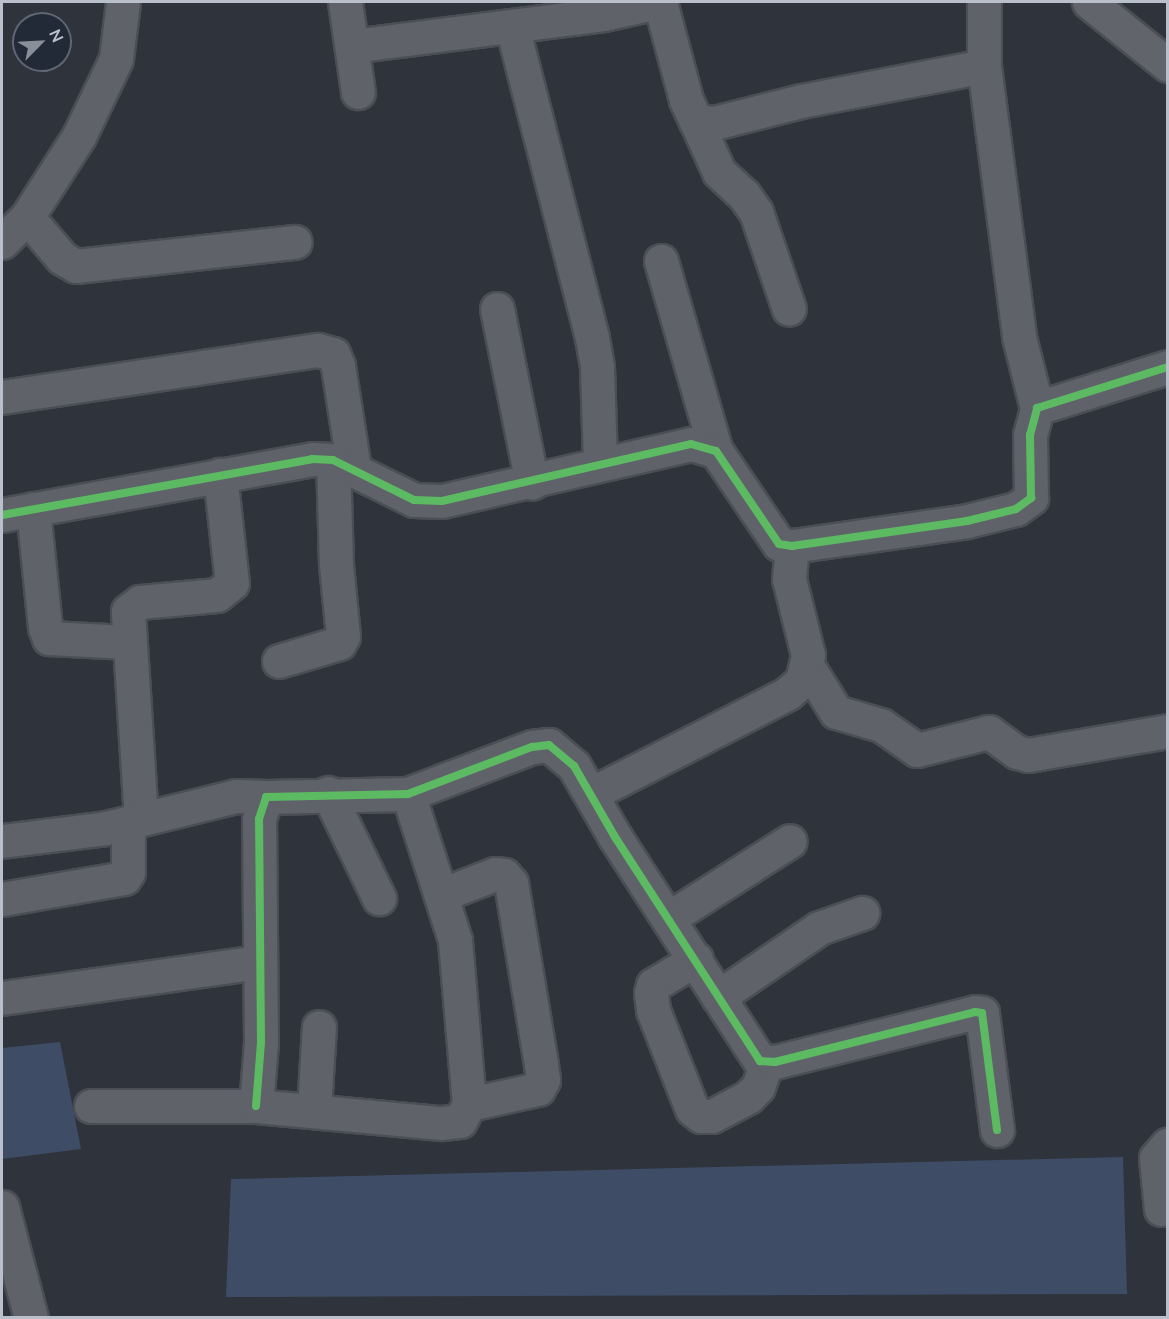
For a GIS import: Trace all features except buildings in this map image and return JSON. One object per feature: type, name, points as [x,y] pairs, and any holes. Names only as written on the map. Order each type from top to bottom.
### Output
[{"type":"main road","points":[[1089,2],[1167,65]]},
{"type":"street","points":[[2,242],[27,217],[79,136],[116,59],[123,2]]},
{"type":"street","points":[[345,2],[358,92]]},
{"type":"street","points":[[352,46],[604,14],[659,2],[686,100],[719,172],[744,195],[756,212],[789,309]]},
{"type":"street","points":[[662,261],[716,451],[779,544],[792,546],[967,521],[1016,509],[1031,498],[1030,435],[1036,408],[1020,347],[984,66],[984,2]]},
{"type":"street","points":[[512,26],[592,338],[597,367],[600,462]]},
{"type":"street","points":[[696,121],[714,123],[801,101],[984,66]]},
{"type":"street","points":[[27,217],[62,258],[76,266],[295,242]]},
{"type":"street","points":[[497,309],[532,482]]},
{"type":"street","points":[[2,397],[318,350],[333,354],[338,366],[344,464],[336,565],[343,636],[339,644],[279,661]]},
{"type":"street","points":[[1036,408],[1167,367]]},
{"type":"street","points":[[2,515],[312,459],[344,464],[414,500],[442,501],[532,482],[600,462],[691,444],[716,451]]},
{"type":"street","points":[[2,899],[124,878],[128,872],[134,821],[128,642],[131,605],[217,595],[232,583],[220,476]]},
{"type":"street","points":[[33,509],[45,627],[49,638],[128,642]]},
{"type":"street","points":[[792,546],[789,579],[808,667],[836,712],[881,725],[917,750],[989,732],[1017,752],[1028,755],[1167,731]]},
{"type":"street","points":[[591,794],[789,693],[802,681],[808,667]]},
{"type":"street","points":[[2,841],[134,821],[236,796],[266,797],[328,793],[408,794],[532,747],[549,745],[574,766],[615,837],[756,1056],[766,1064]]},
{"type":"street","points":[[328,793],[379,898]]},
{"type":"street","points":[[90,1106],[256,1106],[452,1124],[466,1114],[469,1104],[454,940],[408,794]]},
{"type":"street","points":[[256,1106],[261,1041],[259,819],[266,797]]},
{"type":"street","points":[[669,918],[790,841]]},
{"type":"street","points":[[441,895],[495,874],[504,875],[510,883],[542,1065],[543,1080],[538,1089],[469,1104]]},
{"type":"street","points":[[718,997],[819,928],[862,913]]},
{"type":"street","points":[[696,960],[653,985],[651,993],[653,1010],[692,1109],[701,1116],[712,1116],[748,1097],[758,1087],[766,1064]]},
{"type":"street","points":[[2,998],[259,962]]},
{"type":"street","points":[[766,1064],[982,1013],[986,1021],[997,1130]]},
{"type":"street","points":[[314,1110],[319,1027]]},
{"type":"street","points":[[1161,1209],[1156,1158],[1167,1144]]},
{"type":"street","points":[[2,1207],[31,1317]]},
{"type":"water","points":[[60,1042],[81,1149],[2,1159],[2,1048]]},
{"type":"water","points":[[1123,1157],[1127,1294],[226,1297],[231,1179]]},
{"type":"cycle path","points":[[2,515],[312,459],[333,460],[414,500],[442,501],[691,444],[716,451],[779,544],[792,546],[967,521],[1016,509],[1031,498],[1030,435],[1037,408],[1168,367]]},
{"type":"cycle path","points":[[256,1106],[261,1042],[259,819],[266,797],[408,794],[532,747],[549,745],[574,766],[615,837],[760,1061],[775,1062],[975,1012],[982,1013],[997,1130]]}]
